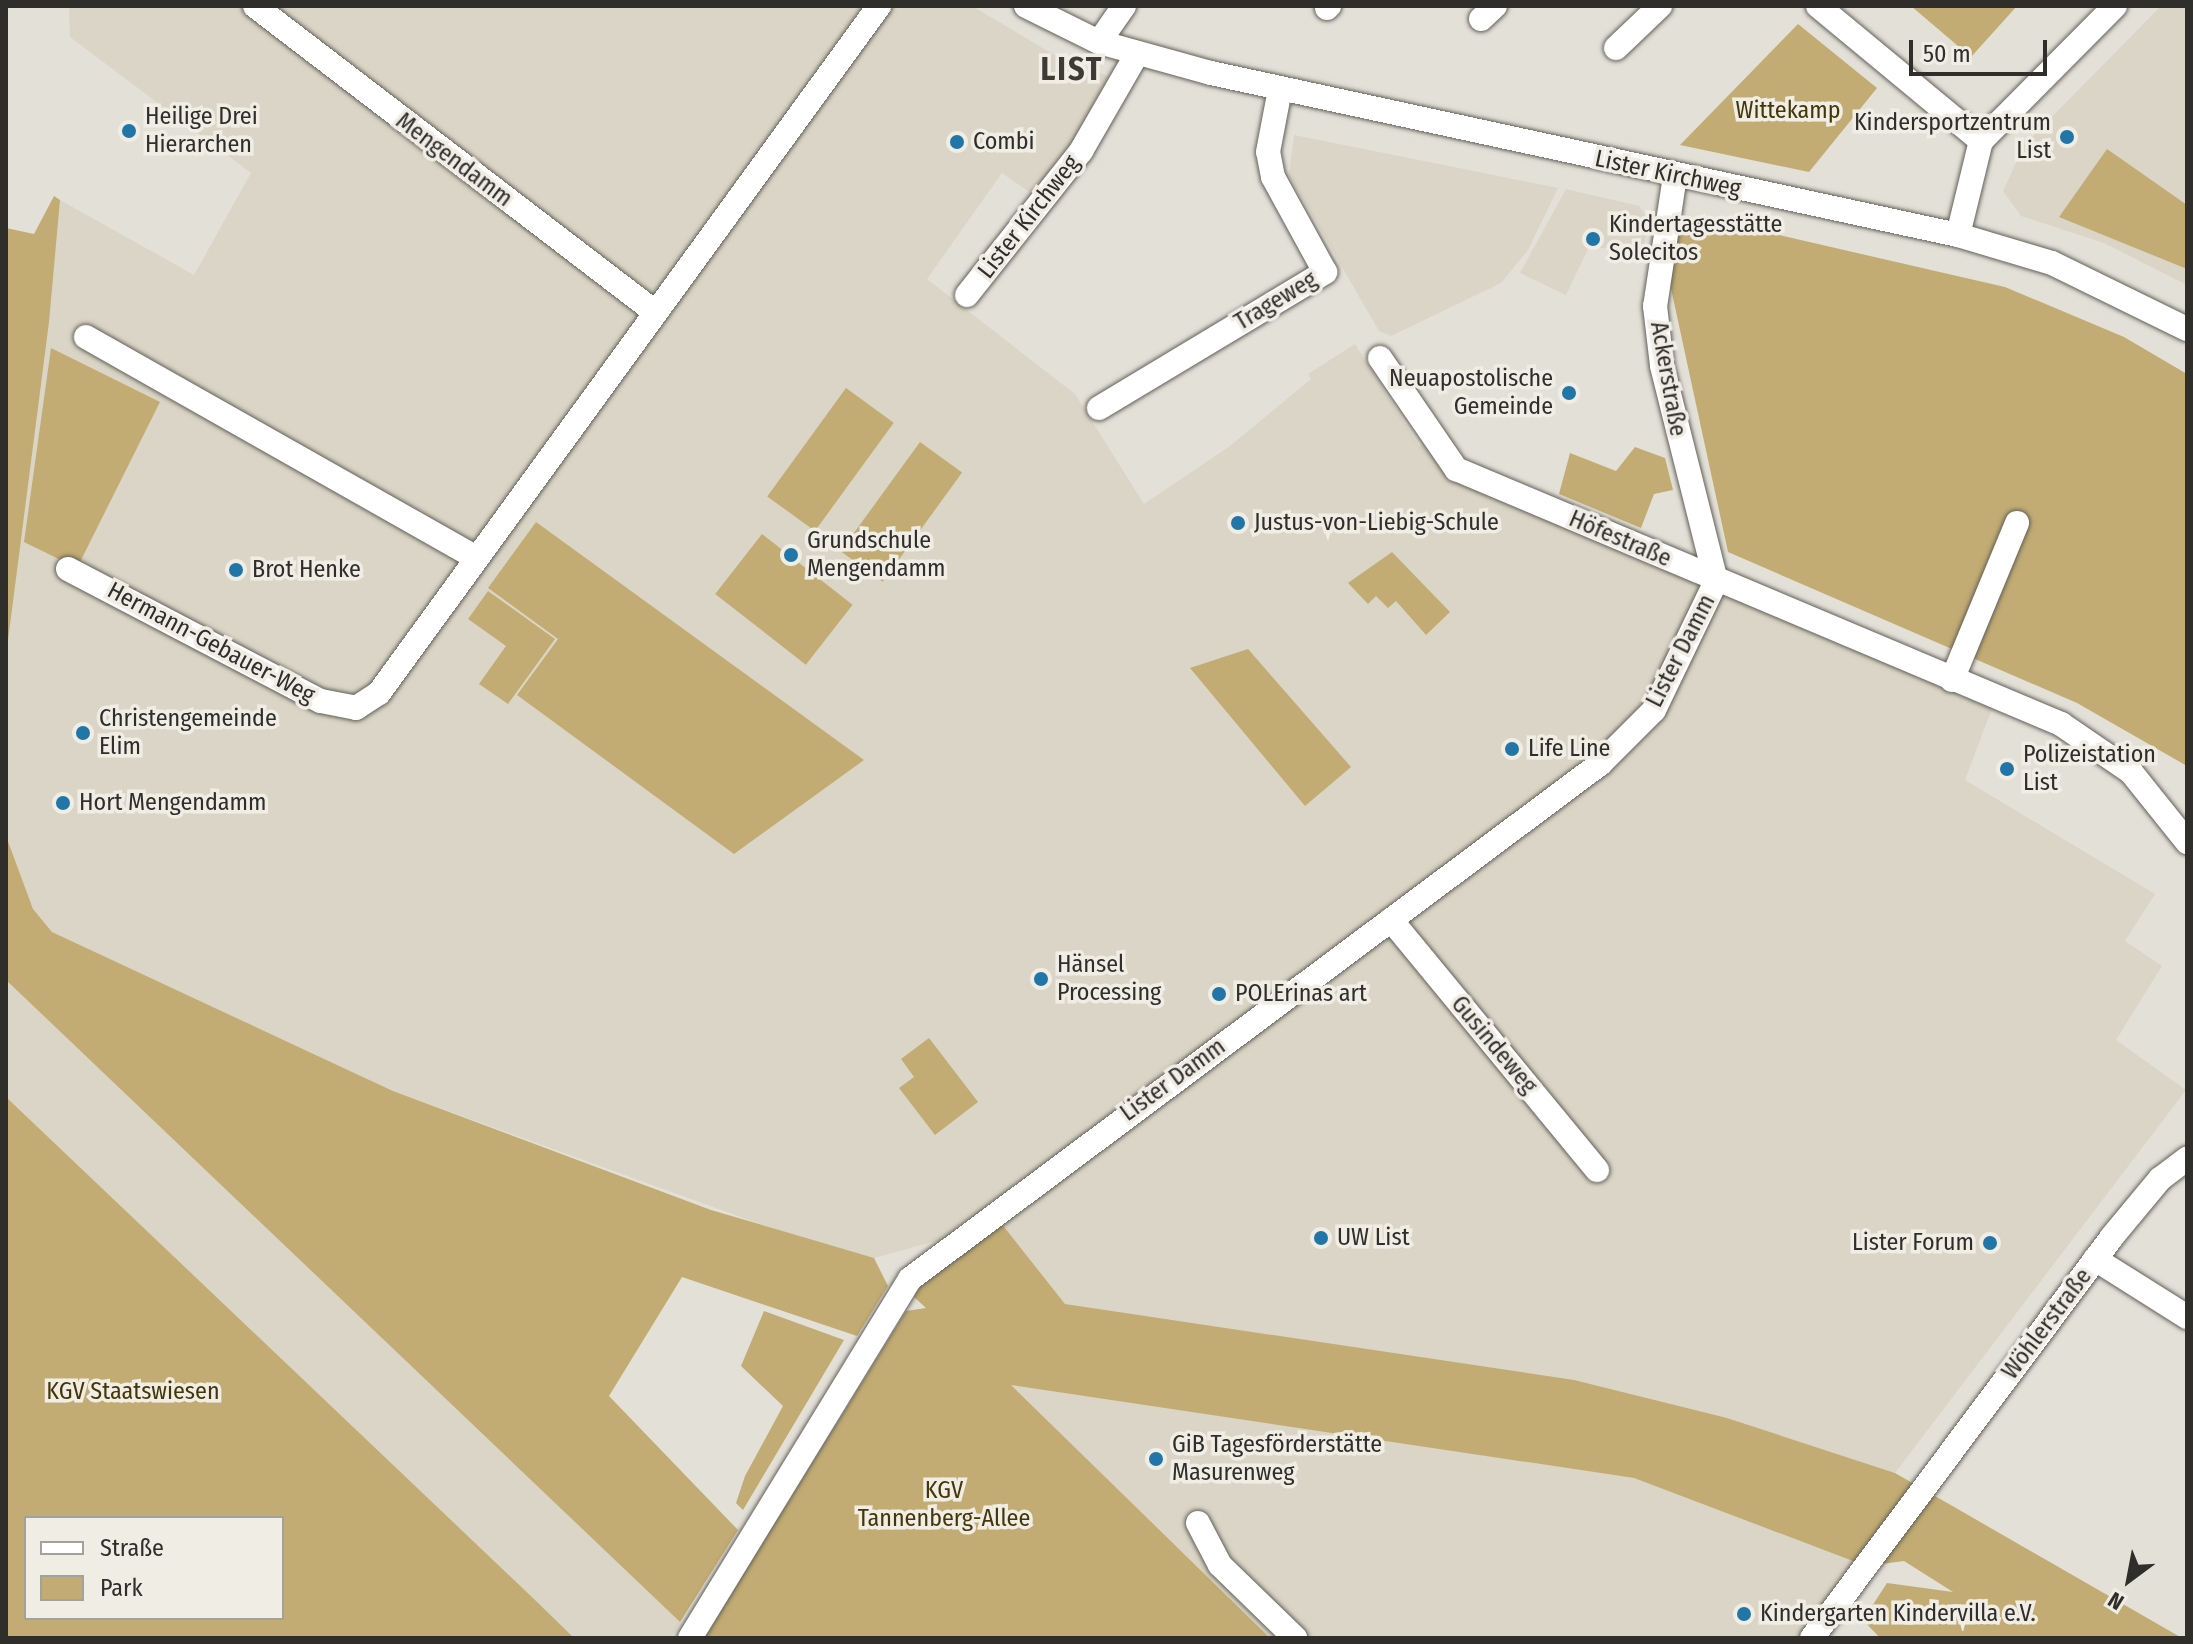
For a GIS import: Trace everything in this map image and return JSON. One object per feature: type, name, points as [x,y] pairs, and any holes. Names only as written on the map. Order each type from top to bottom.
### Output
[{"type":"street","name":"Mengendamm","points":[[255,6],[655,312]]},
{"type":"street","points":[[86,337],[477,558],[879,6]]},
{"type":"street","name":"Lister Kirchweg","points":[[1026,6],[1099,42],[1137,54],[1280,89],[1958,235],[2052,263],[2187,329]]},
{"type":"street","points":[[1099,42],[1124,6]]},
{"type":"street","points":[[1616,48],[1660,6]]},
{"type":"street","points":[[1818,6],[1981,141]]},
{"type":"street","points":[[1958,235],[1981,141],[2115,6]]},
{"type":"street","name":"Lister Kirchweg","points":[[967,295],[1081,151],[1137,54]]},
{"type":"street","name":"Trageweg","points":[[1099,408],[1325,272],[1273,177],[1268,152],[1280,89]]},
{"type":"street","name":"Ackerstraße","points":[[1675,176],[1655,306],[1665,379],[1716,581]]},
{"type":"street","name":"Höfestraße","points":[[1380,358],[1456,469],[2061,724],[2123,766],[2187,842]]},
{"type":"street","points":[[1952,680],[2017,523]]},
{"type":"street","name":"Hermann-Gebauer-Weg","points":[[68,569],[321,701],[356,708],[379,693],[477,558]]},
{"type":"street","name":"Lister Damm","points":[[690,1638],[910,1279],[1600,764],[1654,710],[1716,581]]},
{"type":"street","name":"Gusindeweg","points":[[1391,920],[1597,1170]]},
{"type":"street","name":"Wöhlerstraße","points":[[1812,1638],[2095,1259],[2160,1179],[2187,1159]]},
{"type":"street","points":[[2095,1259],[2187,1317]]},
{"type":"street","points":[[1198,1523],[1220,1565],[1295,1638]]},
{"type":"shaded area","points":[[69,6],[972,6],[1051,53],[1110,77],[1042,201],[1002,173],[927,279],[1075,394],[1144,504],[1230,446],[1311,379],[1308,374],[1355,344],[1419,446],[1432,438],[1456,469],[1996,698],[1965,780],[2155,894],[2125,941],[2162,966],[2116,1040],[2186,1090],[1895,1473],[1727,1418],[1065,1304],[1001,1223],[874,1258],[796,1237],[393,1091],[52,932],[33,909],[6,836],[6,656],[60,200],[194,275],[251,173],[70,37]]},
{"type":"shaded area","points":[[2161,6],[2187,6],[2187,285],[2104,243],[2021,216],[2003,191],[2024,145]]},
{"type":"shaded area","points":[[1294,135],[1558,188],[1528,250],[1501,283],[1391,336],[1379,331],[1289,175]]},
{"type":"shaded area","name":"Kindertagesstätte Solecitos","points":[[1566,189],[1639,206],[1649,220],[1644,245],[1588,249],[1566,295],[1520,273]]},
{"type":"shaded area","points":[[6,980],[680,1622],[671,1638],[574,1638],[6,1097]]},
{"type":"shaded area","points":[[1009,1384],[1634,1478],[1866,1566],[1812,1638],[1270,1638]]},
{"type":"green space","points":[[1911,6],[2017,6],[1971,57]]},
{"type":"green space","name":"Wittekamp","points":[[1798,24],[1877,88],[1809,172],[1680,145]]},
{"type":"green space","points":[[2107,149],[2187,205],[2187,269],[2059,217]]},
{"type":"green space","points":[[54,196],[60,200],[49,322],[6,656],[6,228],[34,234]]},
{"type":"green space","points":[[1696,216],[2005,287],[2124,337],[2187,374],[2187,766],[2077,703],[1728,552],[1667,270],[1681,222]]},
{"type":"green space","points":[[51,348],[160,402],[77,568],[24,542]]},
{"type":"green space","points":[[846,388],[894,423],[815,531],[767,496]]},
{"type":"green space","points":[[920,442],[962,473],[883,582],[841,551]]},
{"type":"green space","points":[[1635,447],[1665,458],[1673,490],[1654,494],[1641,528],[1559,494],[1570,453],[1616,471]]},
{"type":"green space","points":[[536,522],[864,760],[734,854],[517,695],[558,639],[488,588]]},
{"type":"green space","points":[[762,534],[853,605],[806,665],[715,594]]},
{"type":"green space","points":[[1392,552],[1450,612],[1426,635],[1396,601],[1388,608],[1376,596],[1368,604],[1348,583]]},
{"type":"green space","points":[[488,591],[555,639],[508,704],[479,684],[506,646],[468,619]]},
{"type":"green space","points":[[1248,649],[1351,767],[1305,806],[1190,668]]},
{"type":"green space","points":[[6,836],[33,909],[52,932],[393,1091],[711,1210],[874,1258],[888,1286],[857,1336],[682,1277],[609,1396],[738,1530],[680,1622],[6,980]]},
{"type":"green space","points":[[929,1038],[978,1102],[935,1135],[899,1088],[914,1077],[901,1059]]},
{"type":"green space","name":"KGV Staatswiesen","points":[[6,1097],[534,1599],[574,1638],[6,1638]]},
{"type":"green space","name":"KGV Tannenberg-Allee","points":[[1001,1223],[1065,1304],[1574,1380],[1727,1418],[1895,1473],[2182,1638],[1880,1638],[1863,1620],[1887,1583],[1953,1592],[1904,1561],[1866,1566],[1634,1478],[1011,1385],[1270,1638],[704,1638],[906,1311],[926,1308],[913,1296],[919,1287]]},
{"type":"green space","points":[[764,1311],[844,1340],[743,1510],[736,1503],[745,1476],[783,1406],[741,1366]]},
{"type":"place","name":"Heilige Drei Hierarchen","points":[[129,131]]},
{"type":"place","name":"Kindersportzentrum List","points":[[2067,137]]},
{"type":"place","name":"Combi","points":[[957,142]]},
{"type":"place","name":"Kindertagesstätte Solecitos","points":[[1593,239]]},
{"type":"place","name":"Neuapostolische Gemeinde","points":[[1569,393]]},
{"type":"place","name":"Justus-von-Liebig-Schule","points":[[1238,523]]},
{"type":"place","name":"Grundschule Mengendamm","points":[[791,555]]},
{"type":"place","name":"Brot Henke","points":[[236,570]]},
{"type":"place","name":"Christengemeinde Elim","points":[[83,733]]},
{"type":"place","name":"Life Line","points":[[1512,749]]},
{"type":"place","name":"Polizeistation List","points":[[2007,769]]},
{"type":"place","name":"Hort Mengendamm","points":[[63,803]]},
{"type":"place","name":"Hänsel Processing","points":[[1041,979]]},
{"type":"place","name":"POLErinas art","points":[[1219,994]]},
{"type":"place","name":"UW List","points":[[1321,1238]]},
{"type":"place","name":"Lister Forum","points":[[1990,1243]]},
{"type":"place","name":"GiB Tagesförderstätte Masurenweg","points":[[1156,1459]]},
{"type":"place","name":"Kindergarten Kindervilla e.V.","points":[[1744,1614]]},
{"type":"district","name":"LIST","points":[[1072,69]]}]
